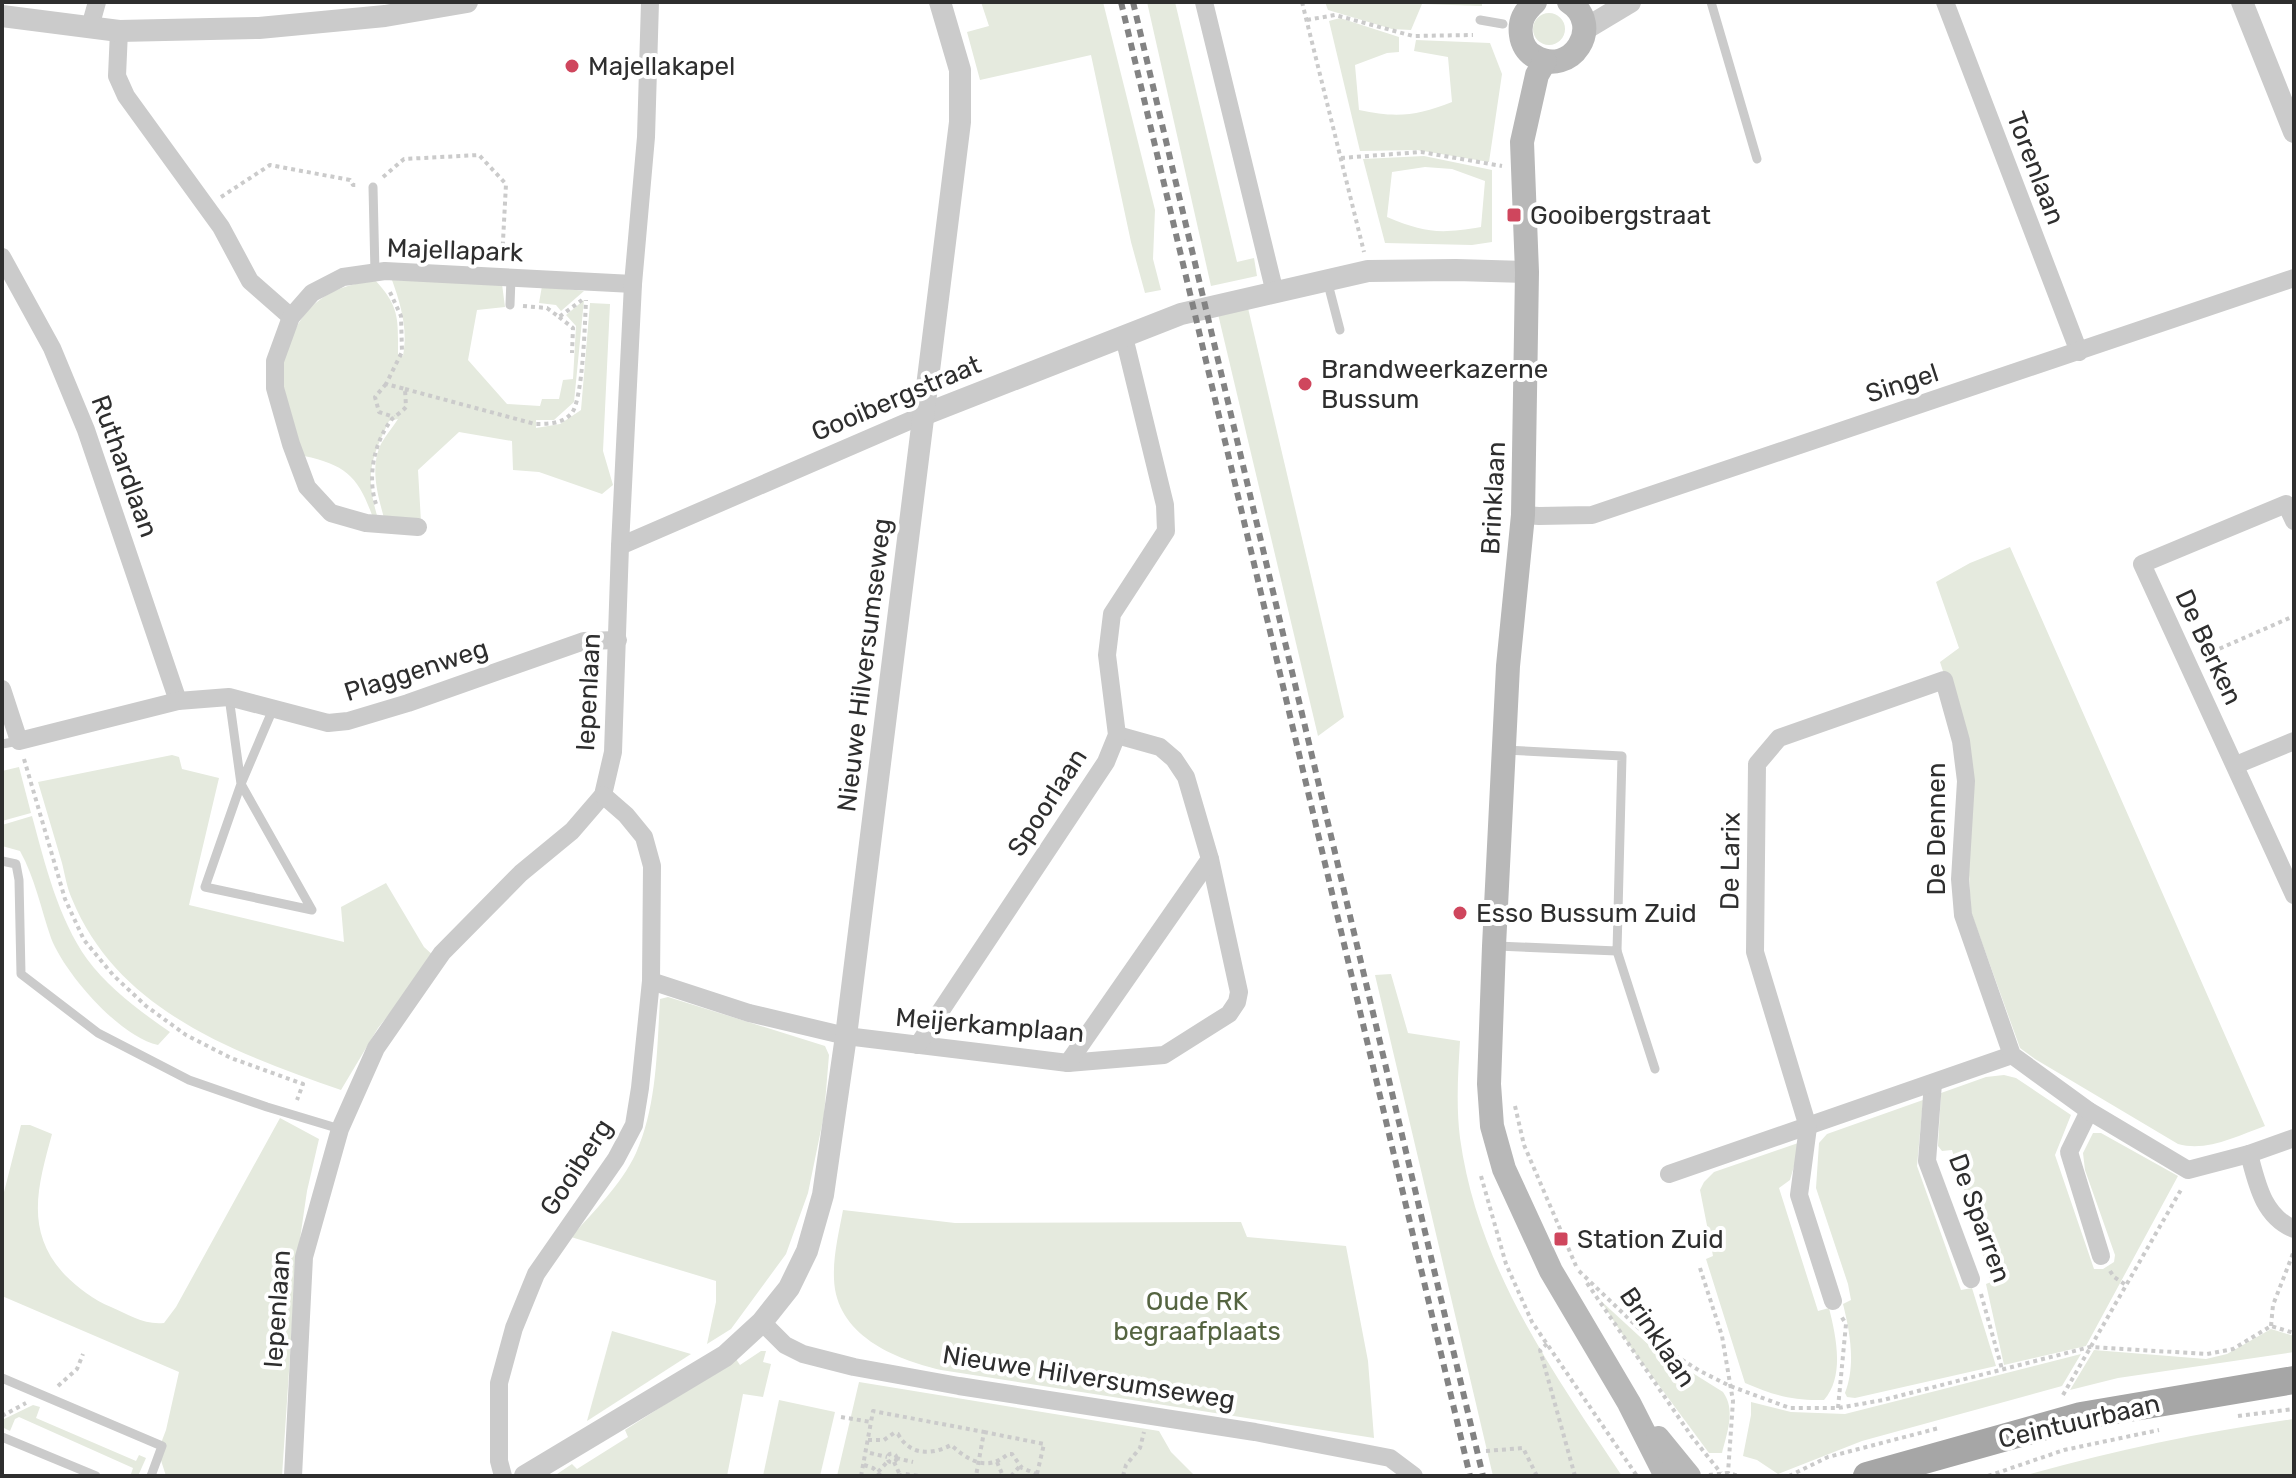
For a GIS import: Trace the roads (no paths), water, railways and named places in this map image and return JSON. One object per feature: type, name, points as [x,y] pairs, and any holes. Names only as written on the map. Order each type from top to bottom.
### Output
[{"type":"main road","points":[[1535,2],[1525,11],[1520,25],[1522,41],[1531,54],[1545,61],[1560,61],[1573,54],[1582,43],[1585,29],[1582,16],[1569,2]]},
{"type":"main road","name":"Brinklaan","points":[[1545,61],[1537,75],[1522,142],[1527,272],[1523,515],[1503,749],[1489,1084],[1492,1126],[1504,1169],[1551,1271],[1629,1403],[1666,1476]]},
{"type":"main road","name":"Ceintuurbaan","points":[[1867,1476],[2081,1416],[2294,1380]]},
{"type":"main road","name":"Brinklaan","points":[[1629,1403],[1689,1476]]},
{"type":"street","points":[[90,27],[97,2]]},
{"type":"street","points":[[2,16],[119,31],[259,28],[385,16],[467,2]]},
{"type":"street","name":"Iepenlaan","points":[[293,1476],[304,1257],[340,1129],[376,1048],[442,953],[521,873],[572,831],[603,795],[613,752],[620,546],[633,284],[646,137],[650,2]]},
{"type":"street","name":"Nieuwe Hilversumseweg","points":[[525,1476],[725,1356],[762,1322],[789,1288],[807,1251],[823,1195],[846,1036],[960,122],[960,70],[940,2]]},
{"type":"street","points":[[1204,2],[1275,293]]},
{"type":"street","points":[[1585,29],[1630,2]]},
{"type":"street","name":"Torenlaan","points":[[1945,2],[2079,352]]},
{"type":"street","points":[[2242,2],[2286,90],[2294,132]]},
{"type":"street","points":[[119,31],[117,76],[126,96],[221,227],[250,281],[291,317]]},
{"type":"street","name":"Ruthardlaan","points":[[2,257],[52,348],[86,430],[178,701]]},
{"type":"street","name":"Majellapark","points":[[418,527],[366,523],[331,513],[307,487],[275,388],[275,361],[291,317],[312,293],[343,277],[385,271],[633,284]]},
{"type":"street","name":"Gooibergstraat","points":[[620,546],[923,415],[1181,314],[1368,271],[1527,272]]},
{"type":"street","name":"Singel","points":[[1523,515],[1592,515],[2294,278]]},
{"type":"street","name":"Spoorlaan","points":[[918,1045],[1106,762],[1117,735],[1107,655],[1112,614],[1166,531],[1165,505],[1124,337]]},
{"type":"street","name":"De Berken","points":[[2294,521],[2286,504],[2142,564],[2294,895]]},
{"type":"street","name":"Plaggenweg","points":[[11,743],[178,701],[229,697],[328,723],[348,721],[584,641],[618,640]]},
{"type":"street","name":"De Dennen","points":[[1912,690],[1944,680],[1961,741],[1966,781],[1960,879],[1963,915],[2012,1055]]},
{"type":"street","points":[[2,689],[11,743]]},
{"type":"street","name":"De Larix","points":[[1808,1127],[1755,952],[1757,764],[1779,738],[1912,690]]},
{"type":"street","name":"Meijerkamplaan","points":[[651,981],[749,1013],[846,1036],[1068,1063],[1164,1055],[1229,1014],[1239,992],[1210,859],[1186,777],[1174,759],[1160,747],[1117,735]]},
{"type":"street","points":[[2236,765],[2294,741]]},
{"type":"street","name":"Gooiberg","points":[[503,1476],[499,1461],[499,1383],[514,1328],[536,1274],[616,1159],[634,1125],[651,981],[652,866],[644,837],[626,815],[603,795]]},
{"type":"street","points":[[1068,1063],[1210,859]]},
{"type":"street","points":[[1669,1174],[2012,1055],[2089,1111],[2188,1170],[2294,1138]]},
{"type":"street","name":"De Sparren","points":[[1933,1083],[1927,1161],[1971,1279]]},
{"type":"street","points":[[2089,1111],[2069,1152],[2101,1256]]},
{"type":"street","points":[[1808,1127],[1799,1195],[1833,1301]]},
{"type":"street","points":[[2249,1154],[2259,1193],[2280,1223],[2294,1229]]},
{"type":"street","name":"Nieuwe Hilversumseweg","points":[[762,1322],[785,1345],[803,1354],[854,1367],[1246,1430],[1390,1458],[1414,1476]]},
{"type":"lane","points":[[1711,2],[1757,159]]},
{"type":"lane","points":[[1480,20],[1503,24]]},
{"type":"lane","points":[[373,187],[375,273]]},
{"type":"lane","points":[[510,305],[511,278]]},
{"type":"lane","points":[[1327,280],[1340,330]]},
{"type":"lane","points":[[229,697],[241,784],[312,910],[205,887],[241,784],[273,709]]},
{"type":"lane","points":[[1503,749],[1622,756],[1617,951],[1655,1069]]},
{"type":"lane","points":[[2,861],[16,864],[19,880],[21,974],[98,1033],[189,1080],[340,1129]]},
{"type":"lane","points":[[1494,946],[1617,951]]},
{"type":"lane","points":[[2,1378],[162,1446],[151,1476]]},
{"type":"lane","points":[[2,1437],[96,1476]]},
{"type":"railway","points":[[1121,2],[1470,1476]]},
{"type":"railway","points":[[1133,2],[1483,1476]]},
{"type":"place","name":"Majellakapel","points":[[572,66]]},
{"type":"place","name":"Gooibergstraat","points":[[1514,215]]},
{"type":"place","name":"Brandweerkazerne Bussum","points":[[1305,384]]},
{"type":"place","name":"Esso Bussum Zuid","points":[[1460,913]]},
{"type":"place","name":"Station Zuid","points":[[1561,1239]]},
{"type":"park label","name":"Oude RK begraafplaats","points":[[1197,1316]]}]
